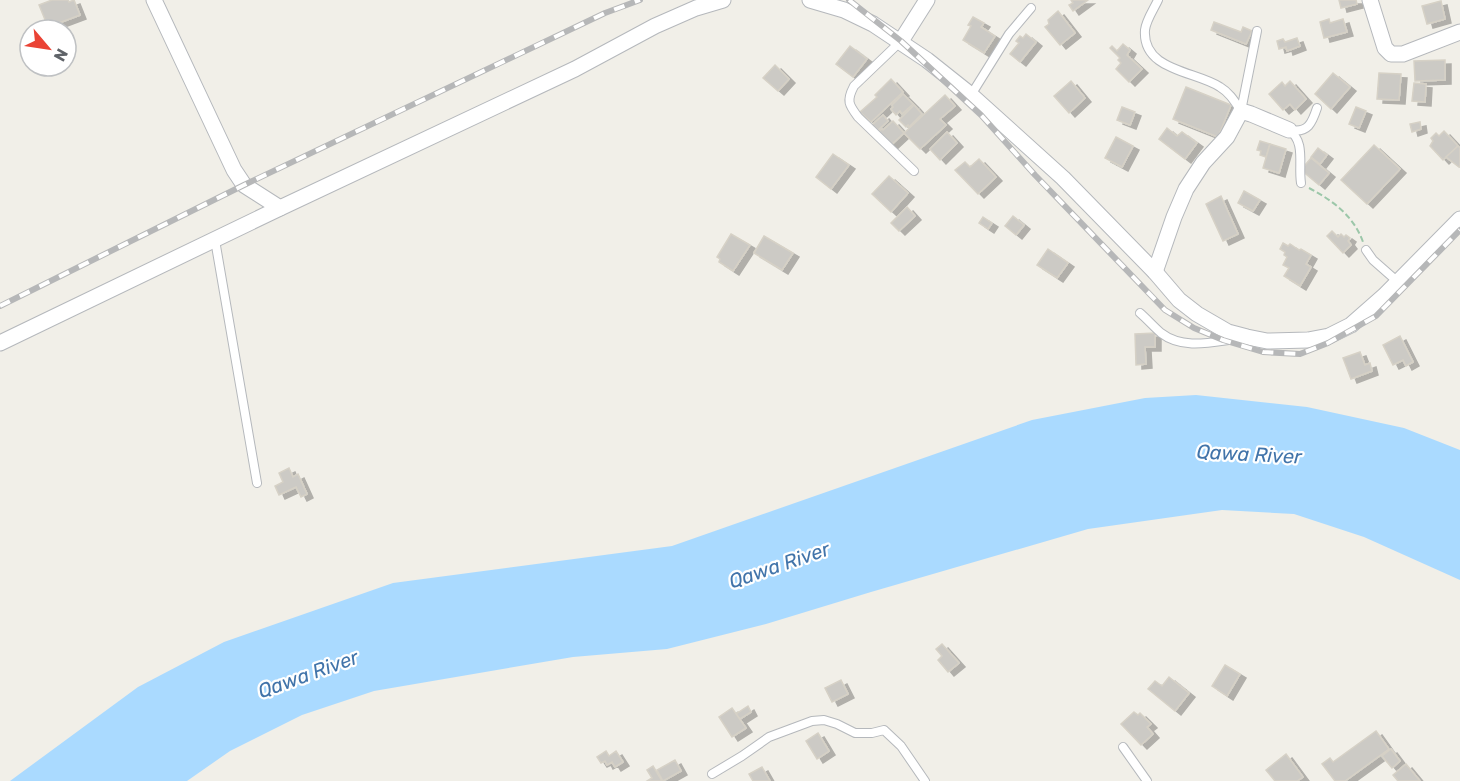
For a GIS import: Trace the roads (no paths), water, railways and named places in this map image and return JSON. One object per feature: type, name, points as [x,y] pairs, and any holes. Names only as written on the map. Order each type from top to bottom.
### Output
[{"type":"street","points":[[154,0],[234,170],[244,185],[280,208]]},
{"type":"street","points":[[0,343],[575,69],[655,26],[696,8],[723,0]]},
{"type":"street","points":[[810,0],[844,5],[901,41],[971,95],[1064,178],[1179,300],[1197,314],[1228,332],[1267,341],[1308,340],[1329,336],[1351,325],[1398,282],[1460,219]]},
{"type":"street","points":[[901,41],[927,0]]},
{"type":"street","points":[[1370,0],[1385,48],[1391,54],[1403,54],[1460,32]]},
{"type":"street","points":[[1155,272],[1186,189],[1203,163],[1227,137],[1241,111],[1289,130]]},
{"type":"lane","points":[[1158,0],[1145,29],[1147,45],[1155,57],[1171,68],[1220,86],[1232,97],[1241,111]]},
{"type":"lane","points":[[971,95],[1009,34],[1031,8]]},
{"type":"lane","points":[[1241,111],[1257,31]]},
{"type":"lane","points":[[901,41],[854,86],[849,101],[858,117],[914,171]]},
{"type":"lane","points":[[1289,130],[1300,132],[1308,128],[1317,108]]},
{"type":"lane","points":[[1289,130],[1296,134],[1300,148],[1301,183]]},
{"type":"lane","points":[[215,240],[257,483]]},
{"type":"lane","points":[[1366,250],[1373,260],[1398,282]]},
{"type":"lane","points":[[1140,313],[1162,334],[1176,342],[1195,344],[1247,337]]},
{"type":"lane","points":[[712,774],[769,737],[812,721],[824,720],[855,733],[884,730],[901,746],[925,781]]},
{"type":"lane","points":[[1123,747],[1147,781]]},
{"type":"water","name":"Qawa River","points":[[1196,395],[1307,407],[1404,428],[1460,450],[1460,580],[1364,537],[1294,514],[1222,510],[1088,529],[766,624],[667,649],[573,657],[374,691],[302,715],[230,751],[187,781],[10,781],[138,687],[224,642],[393,583],[672,546],[1032,420],[1145,398]]},
{"type":"railway","points":[[0,306],[244,185],[605,13],[640,0]]},
{"type":"railway","points":[[849,0],[901,41],[981,115],[1035,175],[1165,310],[1194,328],[1223,340],[1263,352],[1300,354],[1328,343],[1376,316],[1460,230]]}]
